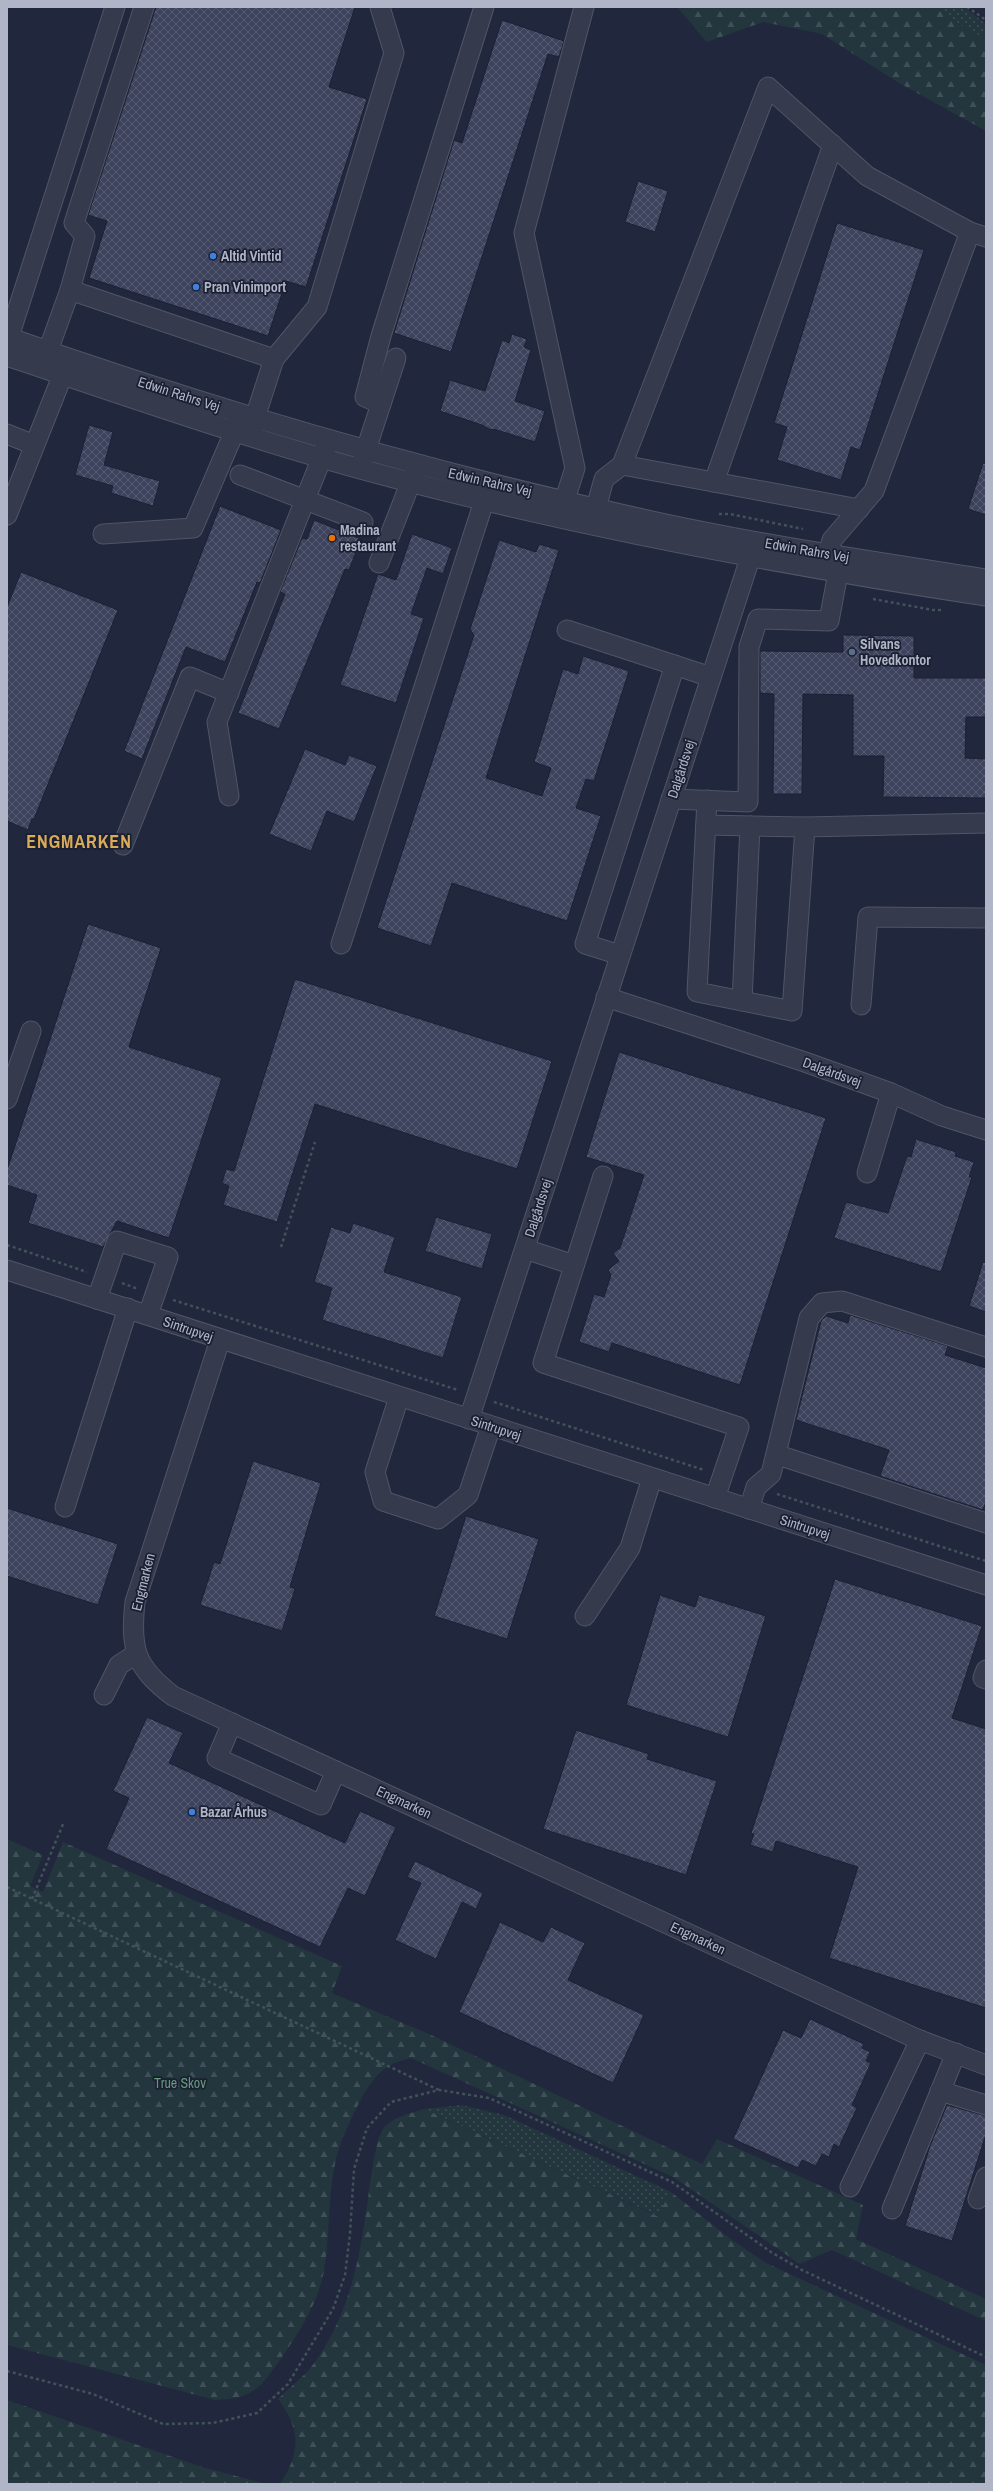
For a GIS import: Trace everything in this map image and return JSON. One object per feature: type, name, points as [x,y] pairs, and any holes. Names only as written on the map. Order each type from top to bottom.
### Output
[{"type":"street","points":[[8,343],[115,7]]},
{"type":"street","points":[[45,359],[70,290],[86,236],[74,223],[144,7]]},
{"type":"street","points":[[103,534],[193,528],[242,435],[248,417],[274,359],[317,306],[394,53],[380,7]]},
{"type":"street","points":[[381,404],[365,397],[381,336],[484,7]]},
{"type":"street","points":[[562,509],[575,468],[524,233],[584,7]]},
{"type":"street","points":[[596,508],[604,479],[622,465],[768,87],[867,176],[978,234],[874,491],[832,540],[836,561],[829,621],[758,619],[750,647],[748,802],[671,799]]},
{"type":"street","points":[[714,482],[833,145]]},
{"type":"street","points":[[70,290],[274,359]]},
{"type":"street","name":"Edwin Rahrs Vej","points":[[8,343],[45,359],[66,366],[365,451],[490,482],[562,509],[596,508],[662,523],[753,550]]},
{"type":"street","points":[[359,469],[396,358]]},
{"type":"street","points":[[7,515],[66,366]]},
{"type":"street","name":"Edwin Rahrs Vej","points":[[66,366],[242,435],[359,469],[485,500],[562,509],[753,550],[986,579]]},
{"type":"street","points":[[7,434],[34,446]]},
{"type":"street","points":[[229,796],[218,722],[329,440]]},
{"type":"street","points":[[379,563],[417,465]]},
{"type":"street","points":[[622,465],[859,509]]},
{"type":"street","points":[[240,475],[363,522]]},
{"type":"street","points":[[341,944],[490,482]]},
{"type":"street","name":"Dalgårdsvej","points":[[469,1419],[753,550]]},
{"type":"street","name":"Edwin Rahrs Vej","points":[[836,561],[986,596]]},
{"type":"street","points":[[567,630],[711,677]]},
{"type":"street","points":[[620,955],[585,944],[675,665]]},
{"type":"street","points":[[123,845],[190,676],[229,693]]},
{"type":"street","points":[[707,800],[697,992],[792,1011],[805,828]]},
{"type":"street","points":[[706,825],[805,828],[986,823]]},
{"type":"street","points":[[742,1001],[750,826]]},
{"type":"street","points":[[861,1005],[868,917],[986,918]]},
{"type":"street","name":"Dalgårdsvej","points":[[606,997],[806,1062],[892,1093],[942,1116],[986,1130]]},
{"type":"street","points":[[7,1099],[31,1031]]},
{"type":"street","points":[[867,1173],[892,1093]]},
{"type":"street","points":[[603,1176],[543,1363],[739,1427],[715,1498]]},
{"type":"street","points":[[97,1299],[117,1240],[168,1257],[148,1316]]},
{"type":"street","points":[[525,1249],[574,1265]]},
{"type":"street","name":"Sintrupvej","points":[[7,1270],[128,1308],[220,1340],[986,1585]]},
{"type":"street","points":[[749,1509],[756,1487],[772,1474],[778,1455],[809,1318],[822,1303],[842,1301],[986,1347]]},
{"type":"street","points":[[65,1507],[128,1308]]},
{"type":"street","name":"Engmarken","points":[[220,1340],[135,1602],[132,1632],[136,1654],[152,1680],[173,1696],[920,2040],[986,2065]]},
{"type":"street","points":[[399,1397],[375,1472],[383,1501],[438,1519],[468,1495],[491,1426]]},
{"type":"street","points":[[778,1455],[986,1523]]},
{"type":"street","points":[[585,1616],[630,1548],[652,1478]]},
{"type":"street","points":[[104,1696],[119,1665],[136,1654]]},
{"type":"street","points":[[986,1670],[984,1678],[986,1679]]},
{"type":"street","points":[[232,1723],[217,1758],[321,1805],[336,1771]]},
{"type":"street","points":[[850,2187],[920,2040]]},
{"type":"street","points":[[892,2209],[956,2053]]},
{"type":"street","points":[[940,2091],[986,2105]]},
{"type":"street","points":[[978,2199],[986,2177]]},
{"type":"path","points":[[967,7],[986,20]]},
{"type":"path","points":[[281,1247],[315,1142]]},
{"type":"path","points":[[7,1245],[723,1476]]},
{"type":"path","points":[[756,1487],[986,1561]]},
{"type":"path","points":[[32,1899],[64,1824]]},
{"type":"path","points":[[7,1887],[439,2090],[489,2098],[672,2182],[771,2252],[802,2270],[986,2357]]},
{"type":"path","points":[[7,2371],[93,2394],[163,2424],[213,2423],[257,2413],[288,2384],[332,2309],[345,2275],[350,2234],[354,2169],[367,2128],[391,2102],[439,2090]]},
{"type":"green space","points":[[677,7],[935,7],[965,28],[986,39],[986,131],[899,83],[822,34],[763,22],[707,42]]},
{"type":"green space","points":[[935,7],[964,7],[986,24],[986,39],[965,28]]},
{"type":"green space","name":"True Skov","points":[[7,1839],[43,1855],[30,1886],[43,1892],[63,1842],[342,1966],[332,1993],[429,2034],[702,2164],[717,2139],[863,2205],[856,2239],[986,2299],[986,2321],[832,2250],[800,2264],[673,2177],[411,2058],[391,2065],[379,2073],[371,2083],[351,2119],[341,2142],[335,2163],[324,2271],[313,2305],[308,2316],[282,2357],[262,2384],[248,2394],[228,2399],[215,2400],[7,2345]]},
{"type":"green space","points":[[462,2105],[504,2115],[671,2192],[658,2216],[424,2109]]},
{"type":"green space","points":[[424,2109],[657,2216],[671,2192],[732,2240],[766,2263],[986,2365],[986,2484],[280,2484],[292,2462],[296,2441],[291,2421],[286,2410],[278,2399],[307,2372],[332,2335],[341,2315],[349,2294],[360,2250],[375,2155],[383,2129],[396,2118]]},
{"type":"green space","points":[[7,2400],[202,2467],[266,2484],[7,2484]]},
{"type":"building","points":[[156,7],[355,7],[329,87],[367,99],[306,287],[286,281],[268,336],[89,278],[107,221],[88,215]]},
{"type":"building","points":[[502,20],[564,41],[559,57],[548,54],[451,352],[394,333],[454,140],[462,143]]},
{"type":"building","points":[[638,181],[668,191],[655,232],[625,222]]},
{"type":"building","points":[[837,223],[924,250],[860,450],[851,447],[841,480],[777,460],[787,427],[774,423]]},
{"type":"building","points":[[512,334],[527,339],[524,347],[531,350],[515,401],[545,411],[535,442],[497,430],[489,429],[482,425],[440,411],[450,380],[485,391],[502,340],[509,343]]},
{"type":"building","points":[[89,425],[113,432],[104,465],[160,481],[153,506],[111,493],[113,486],[75,475]]},
{"type":"building","points":[[983,463],[986,464],[986,515],[968,509]]},
{"type":"building","points":[[220,506],[281,530],[260,583],[257,582],[225,662],[186,647],[142,759],[124,751]]},
{"type":"building","points":[[314,520],[361,539],[349,570],[345,569],[279,729],[238,713],[285,594],[280,592],[302,538],[307,539]]},
{"type":"building","points":[[412,534],[452,548],[443,574],[427,568],[411,614],[424,618],[396,703],[340,685],[378,574],[396,580]]},
{"type":"building","points":[[499,540],[536,552],[539,544],[559,550],[486,778],[542,796],[551,768],[534,762],[563,669],[578,674],[583,656],[629,671],[594,781],[586,779],[576,808],[601,816],[567,921],[452,883],[431,946],[377,928],[474,635],[470,629]]},
{"type":"building","points":[[21,572],[118,610],[34,819],[32,819],[28,830],[7,821],[7,607]]},
{"type":"building","points":[[843,635],[914,636],[914,678],[986,678],[986,717],[966,717],[965,758],[986,759],[986,798],[883,797],[884,756],[853,756],[853,695],[803,694],[802,794],[773,794],[774,694],[760,693],[760,651],[843,652]]},
{"type":"building","points":[[305,749],[345,765],[349,755],[377,766],[354,822],[327,811],[311,851],[269,834]]},
{"type":"building","points":[[88,924],[161,948],[129,1047],[222,1078],[169,1238],[117,1221],[103,1247],[28,1223],[37,1195],[7,1185],[7,1170]]},
{"type":"building","points":[[295,979],[552,1061],[517,1169],[315,1104],[277,1222],[223,1205],[229,1186],[222,1183],[226,1169],[234,1171]]},
{"type":"building","points":[[619,1052],[826,1118],[740,1385],[612,1343],[609,1352],[579,1342],[594,1294],[604,1297],[611,1275],[608,1270],[619,1261],[613,1253],[620,1248],[644,1175],[586,1157]]},
{"type":"building","points":[[916,1139],[956,1152],[955,1156],[974,1162],[969,1177],[972,1177],[941,1272],[834,1238],[846,1202],[888,1213],[907,1156],[911,1157]]},
{"type":"building","points":[[436,1217],[492,1234],[482,1269],[425,1251]]},
{"type":"building","points":[[353,1223],[395,1237],[384,1272],[462,1297],[443,1358],[322,1320],[332,1288],[314,1282],[331,1227],[350,1233]]},
{"type":"building","points":[[983,1262],[986,1263],[986,1312],[969,1306]]},
{"type":"building","points":[[850,1315],[948,1346],[945,1355],[986,1368],[986,1501],[983,1510],[880,1476],[889,1450],[796,1420],[821,1321],[826,1316],[848,1323]]},
{"type":"building","points":[[253,1461],[321,1483],[290,1587],[295,1589],[282,1631],[200,1605],[214,1562],[220,1564]]},
{"type":"building","points":[[7,1508],[118,1544],[98,1605],[7,1576]]},
{"type":"building","points":[[466,1516],[539,1539],[507,1639],[434,1616]]},
{"type":"building","points":[[835,1579],[982,1626],[952,1718],[986,1729],[986,2008],[829,1958],[858,1867],[776,1841],[773,1852],[750,1845],[754,1834],[751,1833]]},
{"type":"building","points":[[660,1595],[695,1607],[699,1595],[766,1616],[728,1737],[626,1705]]},
{"type":"building","points":[[147,1717],[183,1733],[169,1763],[345,1843],[360,1811],[396,1827],[365,1896],[348,1888],[320,1947],[106,1849],[129,1798],[113,1791]]},
{"type":"building","points":[[576,1730],[649,1754],[647,1759],[717,1781],[686,1875],[543,1829]]},
{"type":"building","points":[[415,1861],[483,1893],[476,1909],[462,1902],[436,1959],[395,1940],[421,1883],[407,1877]]},
{"type":"building","points":[[500,1922],[543,1942],[551,1927],[585,1943],[568,1980],[644,2015],[613,2083],[459,2012]]},
{"type":"building","points":[[810,2019],[864,2044],[862,2048],[870,2052],[866,2061],[871,2063],[852,2105],[857,2108],[839,2147],[834,2144],[829,2157],[822,2154],[816,2166],[802,2160],[798,2168],[733,2139],[783,2030],[801,2038]]},
{"type":"building","points":[[947,2105],[986,2116],[986,2134],[952,2241],[905,2226],[930,2146]]},
{"type":"place","name":"Altid Vintid","points":[[213,256]]},
{"type":"place","name":"Pran Vinimport","points":[[196,287]]},
{"type":"place","name":"Madina restaurant","points":[[332,538]]},
{"type":"place","name":"Silvans Hovedkontor","points":[[852,652]]},
{"type":"place","name":"Bazar Århus","points":[[192,1812]]},
{"type":"district","name":"ENGMARKEN","points":[[79,842]]}]
